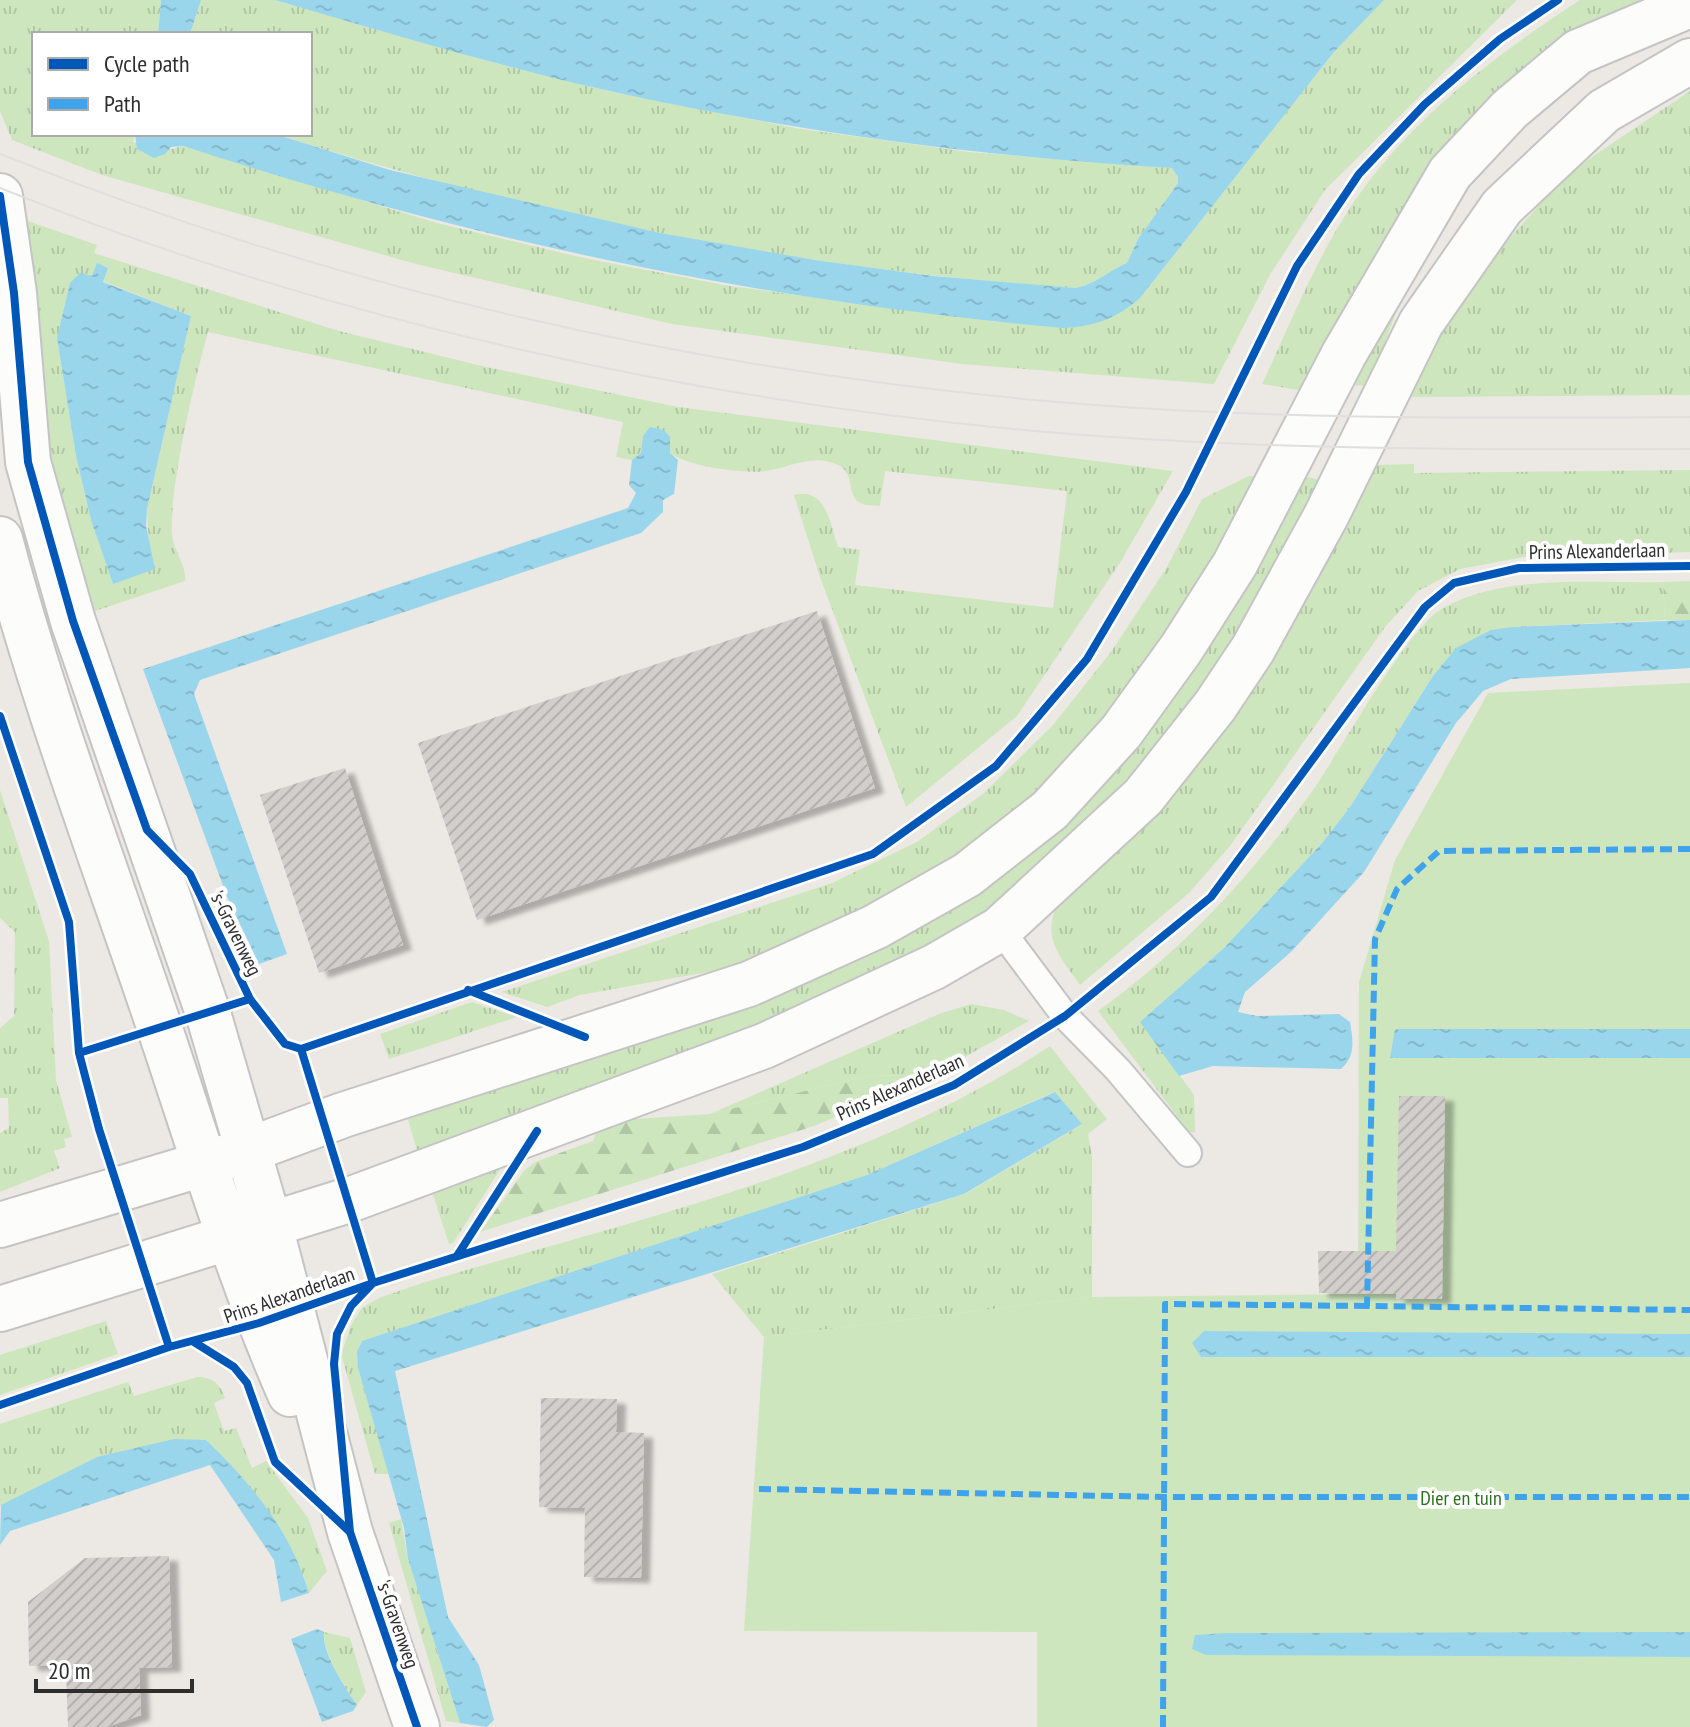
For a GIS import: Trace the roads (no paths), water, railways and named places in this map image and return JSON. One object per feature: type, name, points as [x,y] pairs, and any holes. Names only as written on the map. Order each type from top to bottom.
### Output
[{"type":"main road","points":[[0,1225],[246,1151],[343,1115],[749,984],[889,920],[967,875],[1050,810],[1121,732],[1220,588],[1344,354],[1450,173],[1510,109],[1578,52],[1690,5]]},
{"type":"main road","points":[[0,1309],[270,1226],[764,1046],[934,967],[1000,929],[1143,797],[1215,706],[1253,649],[1319,530],[1421,323],[1502,207],[1604,111],[1690,61]]},
{"type":"main road","name":"'s-Gravenweg","points":[[0,196],[14,293],[28,462],[73,621],[208,1013],[270,1226],[350,1532],[417,1727]]},
{"type":"main road","name":"'s-Gravenweg","points":[[0,539],[12,635],[259,1323],[350,1532]]},
{"type":"main road","points":[[12,635],[73,621]]},
{"type":"lane","points":[[1000,929],[1065,1016],[1118,1070],[1188,1153]]},
{"type":"water","points":[[161,0],[201,0],[191,32],[158,32]]},
{"type":"water","points":[[275,0],[1384,0],[1334,52],[1140,298],[1104,320],[1084,326],[1062,328],[948,316],[726,283],[617,262],[401,211],[183,146],[171,147],[165,154],[154,158],[137,149],[135,136],[281,136],[390,170],[660,233],[815,260],[933,276],[1075,288],[1089,284],[1127,263],[1138,239],[1178,183],[1172,168],[961,150],[822,131],[614,92],[444,49]]},
{"type":"water","points":[[97,263],[108,268],[103,282],[191,316],[147,509],[146,526],[155,569],[113,584],[91,520],[76,456],[57,338],[70,283],[80,273],[92,276]]},
{"type":"water","points":[[650,427],[664,430],[670,437],[670,453],[678,460],[674,494],[663,500],[663,512],[641,533],[200,680],[194,694],[287,954],[259,964],[228,899],[143,669],[628,508],[636,493],[629,485],[632,460],[641,453],[643,436]]},
{"type":"water","points":[[1690,620],[1690,668],[1511,679],[1483,691],[1456,723],[1364,872],[1292,951],[1245,992],[1238,1012],[1257,1016],[1339,1014],[1350,1022],[1351,1053],[1341,1069],[1213,1066],[1179,1076],[1140,1022],[1224,948],[1323,842],[1350,807],[1433,676],[1456,648],[1491,630],[1513,627]]},
{"type":"water","points":[[1395,1029],[1690,1029],[1690,1058],[1390,1058]]},
{"type":"water","points":[[1055,1092],[1082,1124],[964,1194],[395,1371],[448,1617],[479,1665],[494,1720],[487,1727],[460,1723],[408,1559],[404,1528],[358,1368],[357,1352],[362,1341],[867,1175]]},
{"type":"water","points":[[1204,1331],[1690,1334],[1690,1357],[1201,1357],[1192,1343]]},
{"type":"water","points":[[174,1439],[206,1440],[254,1491],[291,1549],[309,1593],[281,1602],[274,1560],[210,1465],[10,1531],[0,1545],[1,1505],[97,1457]]},
{"type":"water","points":[[317,1629],[324,1632],[330,1660],[357,1705],[353,1711],[322,1722],[291,1639]]},
{"type":"water","points":[[1690,1632],[1690,1657],[1206,1655],[1192,1649],[1195,1635],[1226,1633]]},
{"type":"tram line","points":[[0,154],[127,202],[387,284],[653,346],[787,369],[922,388],[1137,408],[1374,417],[1690,417]]},
{"type":"tram line","points":[[0,188],[125,236],[386,316],[520,350],[655,378],[790,401],[925,420],[1138,439],[1453,449],[1690,449]]},
{"type":"park label","name":"Dier en tuin","points":[[1461,1498]]}]
